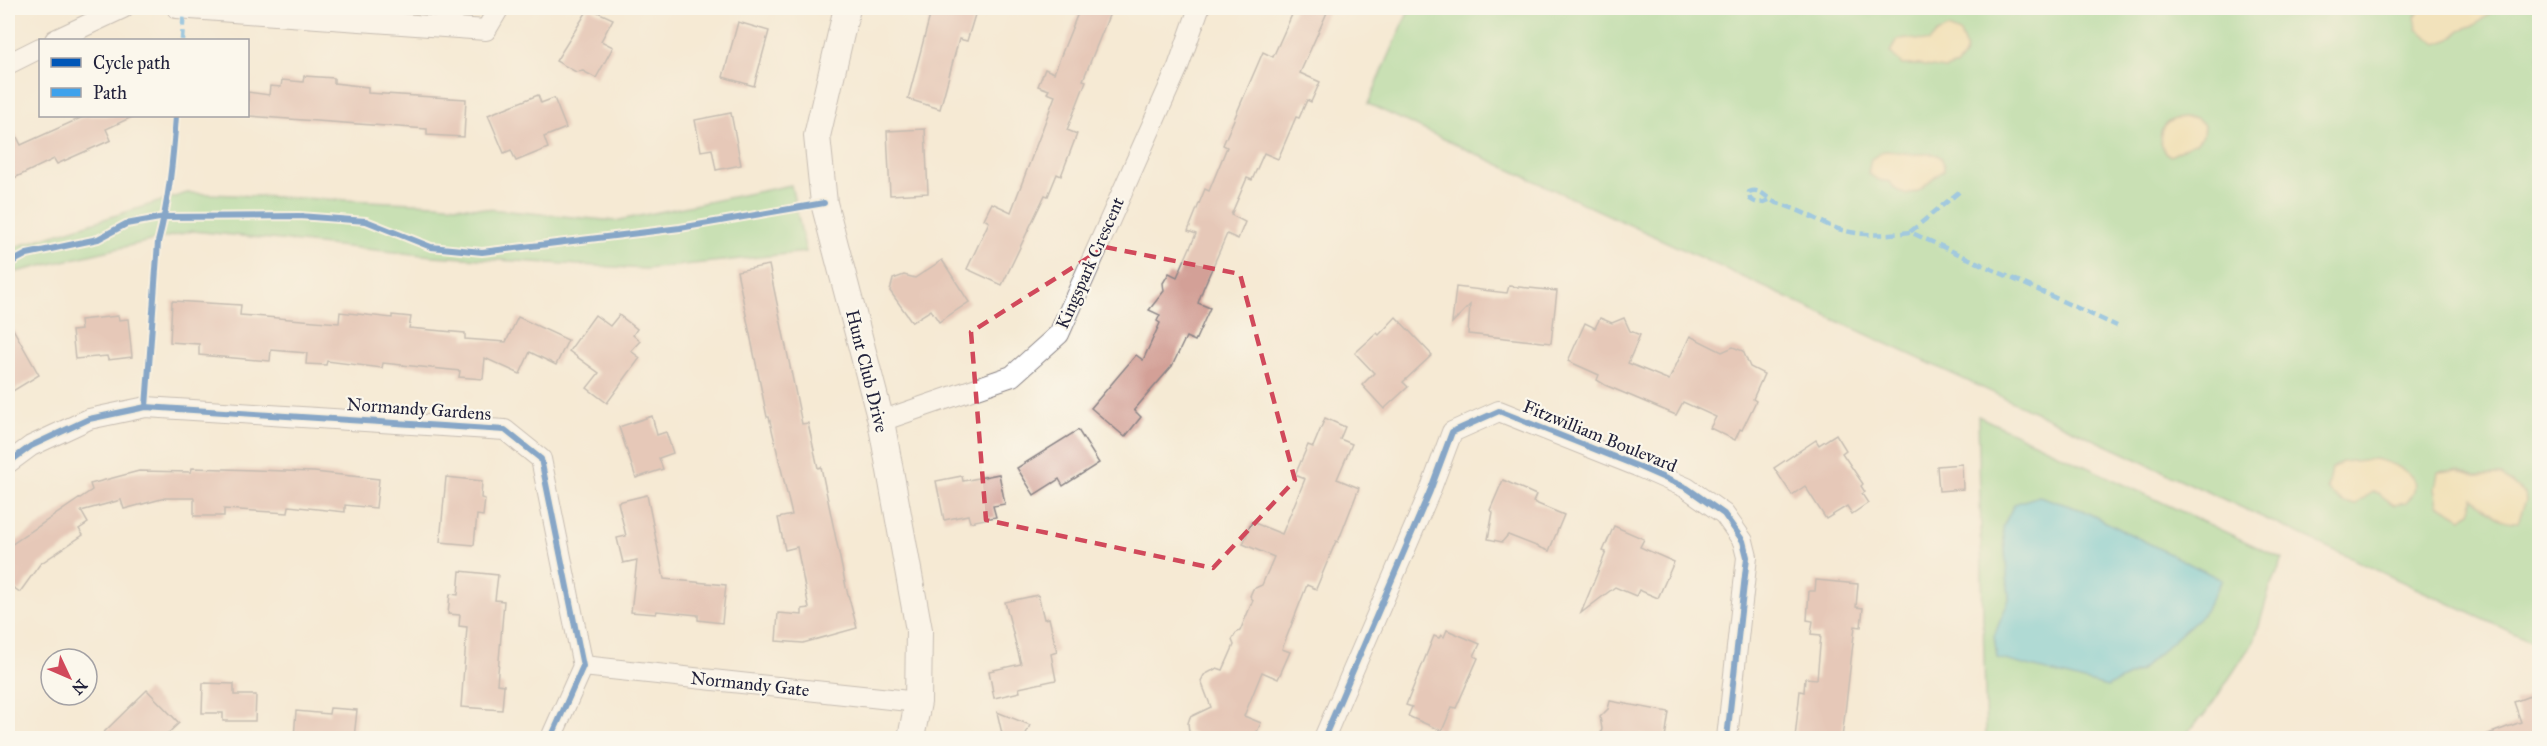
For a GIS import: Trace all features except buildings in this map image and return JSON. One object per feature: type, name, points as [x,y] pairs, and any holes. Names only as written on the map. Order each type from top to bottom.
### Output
[{"type":"street","points":[[57,39],[123,8]]},
{"type":"street","points":[[177,8],[486,30],[499,8]]},
{"type":"street","name":"Hunt Club Drive","points":[[847,8],[817,136],[825,203],[881,421],[919,630],[918,702],[911,738]]},
{"type":"street","name":"Kingspark Crescent","points":[[881,421],[1012,376],[1059,334],[1178,68],[1199,8]]},
{"type":"street","points":[[8,64],[39,48]]},
{"type":"street","name":"Normandy Gardens","points":[[8,463],[32,446],[88,419],[146,407],[505,430],[541,459],[583,666]]},
{"type":"street","name":"Fitzwilliam Boulevard","points":[[1324,738],[1430,491],[1452,432],[1499,411],[1687,488],[1724,514],[1737,532],[1743,541],[1747,557],[1727,738]]},
{"type":"street","points":[[551,738],[583,666]]},
{"type":"street","name":"Normandy Gate","points":[[583,666],[918,702]]},
{"type":"highlighted area","points":[[1105,247],[1240,274],[1295,480],[1213,568],[986,520],[971,332]]},
{"type":"green space","points":[[1410,8],[2539,8],[2539,645],[1368,104]]},
{"type":"green space","points":[[791,185],[806,252],[646,269],[432,256],[193,231],[16,272],[8,277],[8,249],[187,193],[436,204],[615,221]]},
{"type":"green space","points":[[1978,416],[2283,559],[2269,591],[2255,639],[2207,712],[2182,738],[1986,738]]},
{"type":"sand","points":[[2422,8],[2446,10],[2447,8],[2496,8],[2475,25],[2460,30],[2451,39],[2437,44],[2417,29],[2415,16]]},
{"type":"sand","points":[[1948,28],[1960,33],[1966,48],[1964,56],[1957,65],[1945,69],[1902,65],[1890,52],[1897,40],[1906,38],[1929,42],[1937,33]]},
{"type":"sand","points":[[2197,118],[2204,125],[2203,135],[2196,143],[2170,156],[2161,143],[2163,128],[2175,119]]},
{"type":"sand","points":[[1884,151],[1934,154],[1942,158],[1944,170],[1918,191],[1906,195],[1895,189],[1890,182],[1878,180],[1868,173],[1871,159]]},
{"type":"sand","points":[[2375,459],[2401,468],[2413,479],[2415,486],[2413,494],[2406,503],[2394,505],[2378,493],[2372,492],[2356,504],[2343,503],[2327,489],[2331,469],[2342,462]]},
{"type":"sand","points":[[2457,470],[2476,476],[2502,475],[2525,495],[2526,500],[2518,522],[2498,518],[2473,498],[2471,509],[2462,518],[2438,504],[2435,489],[2438,472]]},
{"type":"water","points":[[2039,496],[2082,510],[2222,580],[2203,614],[2139,671],[2107,687],[1997,658],[1994,636],[2009,599],[2003,527],[2014,504]]},
{"type":"marked path","points":[[182,39],[184,8]]},
{"type":"marked path","points":[[1769,200],[1761,203],[1755,202],[1750,199],[1749,192],[1760,192],[1777,203],[1837,229],[1879,234],[1910,232]]},
{"type":"marked path","points":[[1959,192],[1910,232],[2117,326]]},
{"type":"cycle path","points":[[146,407],[158,242],[170,179],[176,117]]},
{"type":"cycle path","points":[[8,264],[27,254],[98,239],[126,224],[165,217],[299,216],[366,221],[431,247],[482,252],[680,228],[824,203]]},
{"type":"cycle path","points":[[8,463],[31,446],[89,419],[146,407],[505,430],[541,459],[583,666],[551,738]]},
{"type":"cycle path","points":[[1324,738],[1430,491],[1452,432],[1499,411],[1687,488],[1724,514],[1743,541],[1747,557],[1727,738]]}]
